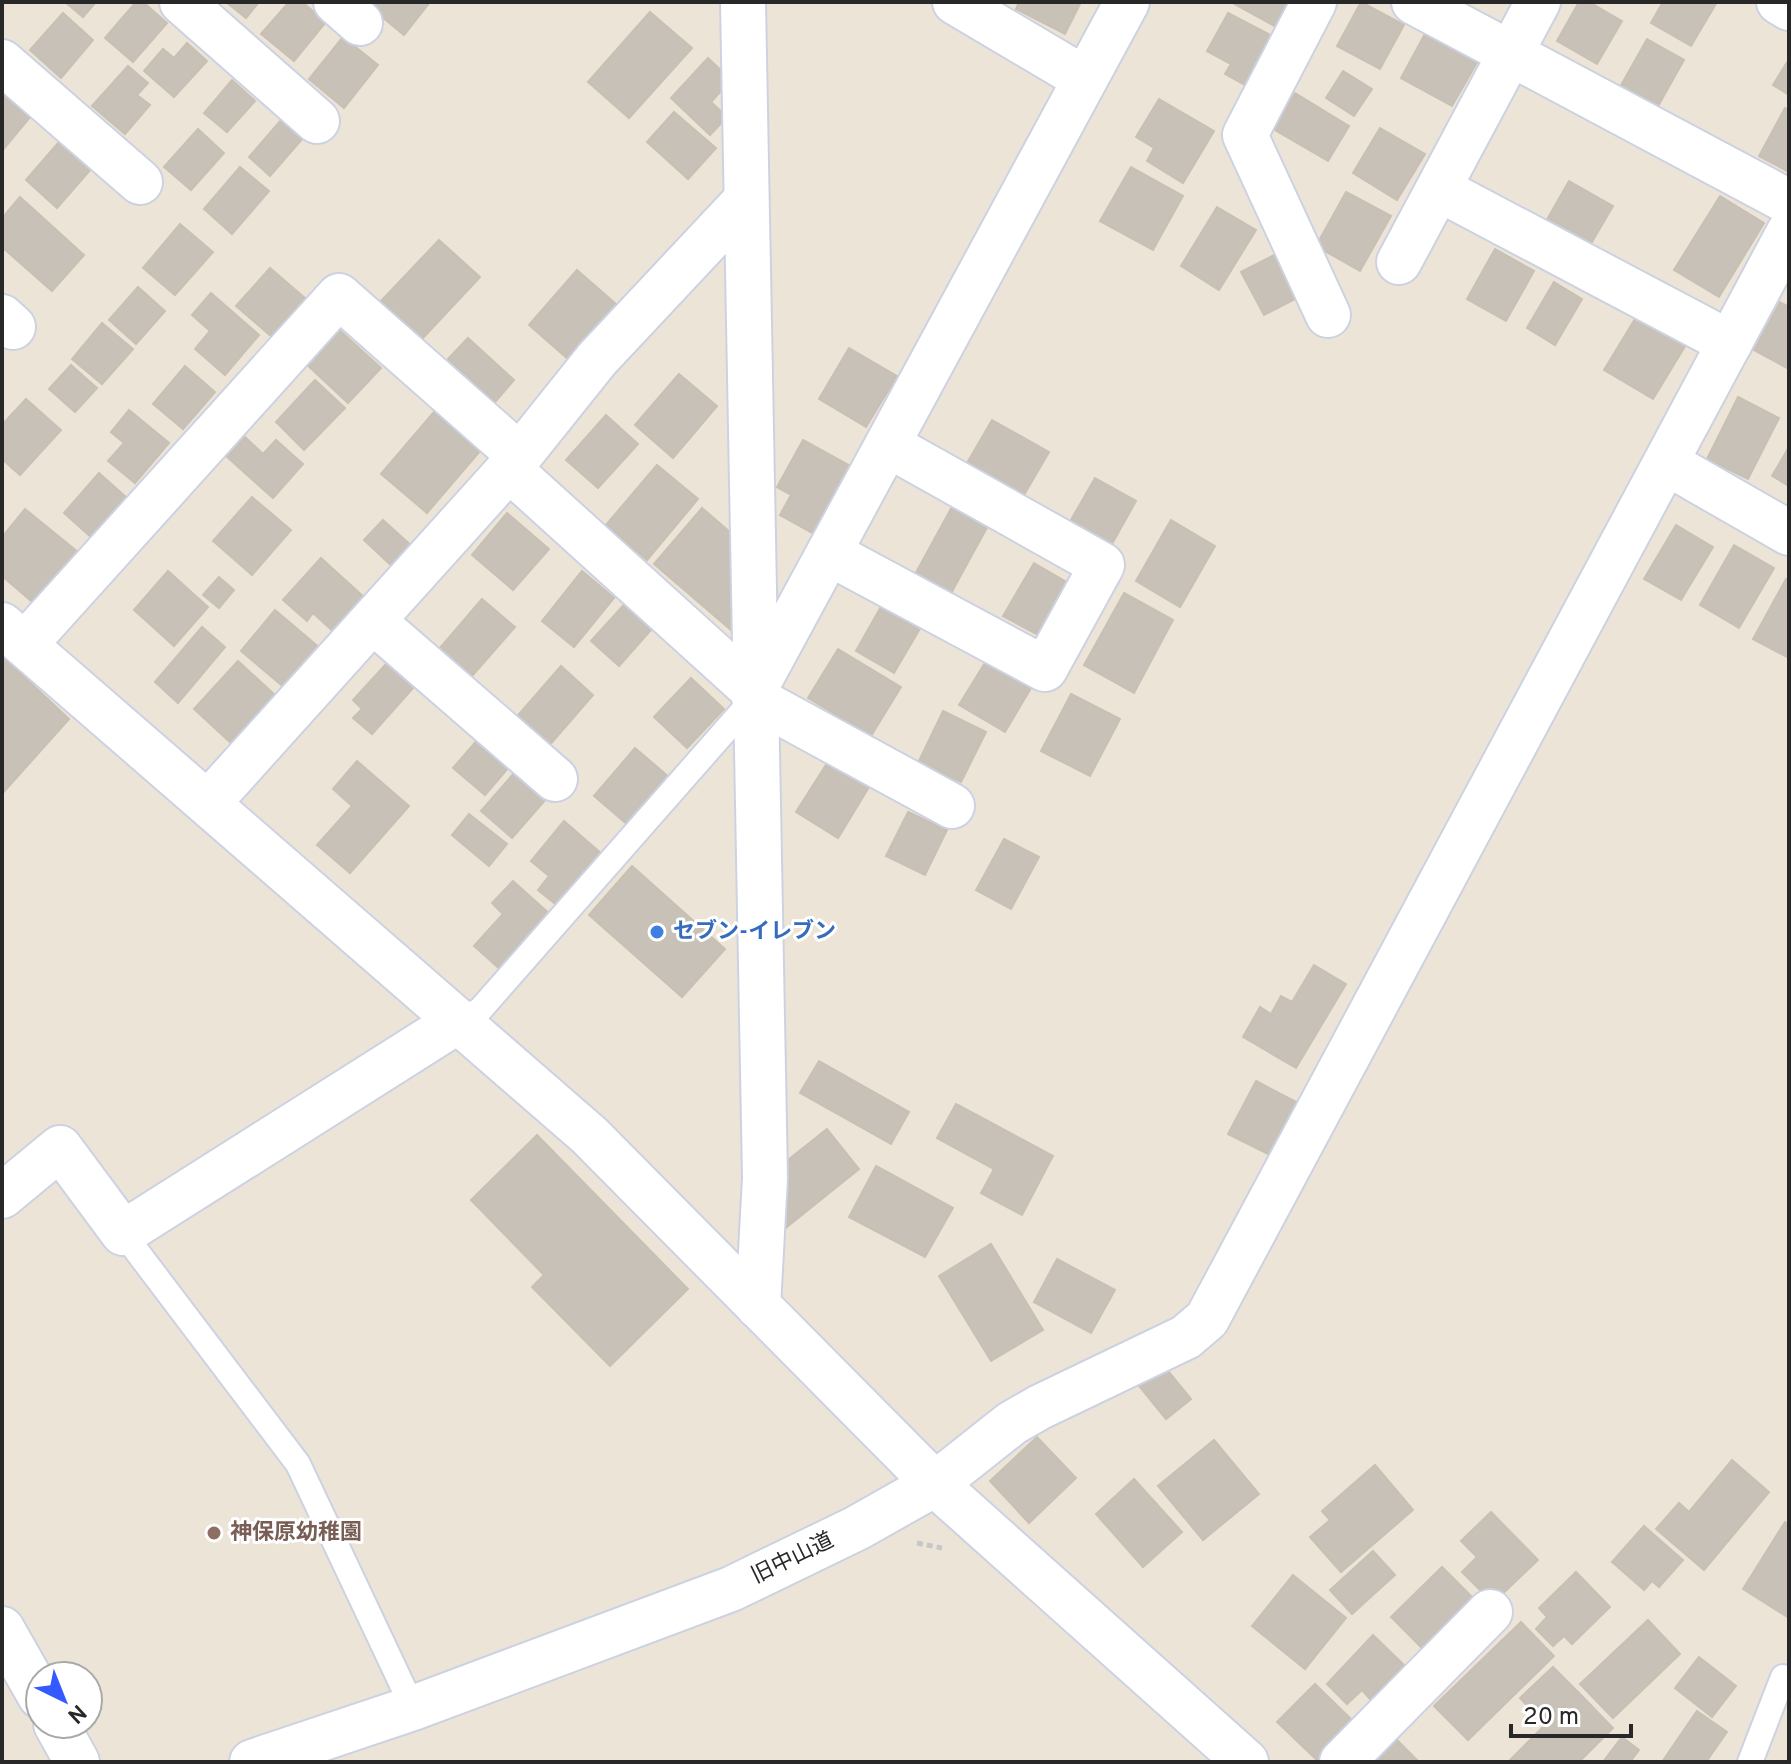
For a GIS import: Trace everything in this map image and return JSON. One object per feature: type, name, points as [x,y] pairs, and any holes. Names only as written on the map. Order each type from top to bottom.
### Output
[{"type":"street","points":[[182,2],[317,121]]},
{"type":"street","points":[[743,2],[765,1178],[758,1306]]},
{"type":"street","points":[[955,2],[1085,79]]},
{"type":"street","points":[[754,694],[1127,2]]},
{"type":"street","points":[[1314,2],[1245,135],[1328,315]]},
{"type":"street","points":[[1414,2],[1789,202]]},
{"type":"street","points":[[1399,262],[1538,2]]},
{"type":"street","points":[[1779,2],[1789,8]]},
{"type":"street","points":[[2,62],[140,182]]},
{"type":"street","points":[[1439,189],[1730,343]]},
{"type":"street","points":[[209,802],[374,622],[514,461],[597,359],[746,200]]},
{"type":"street","name":"旧中山道","points":[[252,1762],[413,1708],[731,1589],[857,1528],[935,1484],[1012,1423],[1162,1346],[1186,1337],[1207,1319],[1789,232]]},
{"type":"street","points":[[952,806],[754,694],[339,296],[14,634],[589,1135],[935,1484],[1246,1762]]},
{"type":"street","points":[[829,553],[1045,669],[1102,565],[890,446]]},
{"type":"street","points":[[1667,463],[1789,533]]},
{"type":"street","points":[[374,622],[555,779]]},
{"type":"street","points":[[2,1196],[60,1148],[123,1233],[458,1021]]},
{"type":"street","points":[[1342,1762],[1490,1612]]},
{"type":"street","points":[[2,1629],[24,1668]]},
{"type":"street","points":[[65,1740],[77,1762]]},
{"type":"lane","points":[[458,1021],[480,1010],[754,694]]},
{"type":"lane","points":[[123,1233],[298,1464],[413,1708]]},
{"type":"lane","points":[[1750,1762],[1783,1677]]},
{"type":"building","points":[[65,2],[96,2],[83,17]]},
{"type":"building","points":[[136,2],[143,2],[167,23],[133,62],[105,38]]},
{"type":"building","points":[[226,2],[259,2],[246,18]]},
{"type":"building","points":[[289,2],[302,2],[326,22],[294,61],[261,34]]},
{"type":"building","points":[[364,2],[430,2],[404,35]]},
{"type":"building","points":[[1019,2],[1081,2],[1065,34],[1016,9]]},
{"type":"building","points":[[1231,2],[1292,2],[1278,28]]},
{"type":"building","points":[[1361,2],[1404,25],[1380,69],[1337,46]]},
{"type":"building","points":[[1579,2],[1589,2],[1622,21],[1597,64],[1557,41]]},
{"type":"building","points":[[1663,2],[1717,2],[1691,46],[1651,23]]},
{"type":"building","points":[[650,12],[692,48],[629,118],[588,82]]},
{"type":"building","points":[[63,13],[93,40],[61,78],[30,50]]},
{"type":"building","points":[[1228,13],[1278,39],[1252,89],[1225,74],[1231,64],[1207,51]]},
{"type":"building","points":[[1427,30],[1479,59],[1452,106],[1401,78]]},
{"type":"building","points":[[343,37],[378,65],[344,108],[309,79]]},
{"type":"building","points":[[1647,39],[1684,60],[1657,108],[1620,87]]},
{"type":"building","points":[[187,43],[207,61],[174,97],[144,71],[163,49],[174,58]]},
{"type":"building","points":[[708,58],[731,80],[711,102],[727,117],[710,135],[671,98]]},
{"type":"building","points":[[1789,59],[1789,95],[1773,85]]},
{"type":"building","points":[[128,66],[148,83],[137,95],[150,105],[125,134],[92,106]]},
{"type":"building","points":[[1343,71],[1372,89],[1354,116],[1326,98]]},
{"type":"building","points":[[232,80],[255,101],[227,132],[204,113]]},
{"type":"building","points":[[2,90],[32,115],[2,151]]},
{"type":"building","points":[[1295,93],[1349,126],[1328,161],[1273,129]]},
{"type":"building","points":[[1159,99],[1214,131],[1183,183],[1147,161],[1154,148],[1136,137]]},
{"type":"building","points":[[1785,108],[1789,111],[1789,172],[1759,156]]},
{"type":"building","points":[[674,112],[716,148],[688,179],[647,142]]},
{"type":"building","points":[[282,119],[303,138],[270,176],[249,157]]},
{"type":"building","points":[[1380,128],[1425,154],[1397,200],[1353,173]]},
{"type":"building","points":[[198,129],[224,153],[191,190],[164,167]]},
{"type":"building","points":[[59,142],[91,169],[57,208],[26,180]]},
{"type":"building","points":[[240,167],[269,191],[232,234],[204,209]]},
{"type":"building","points":[[1131,167],[1183,196],[1153,250],[1100,221]]},
{"type":"building","points":[[1569,181],[1613,206],[1589,247],[1545,223]]},
{"type":"building","points":[[1346,192],[1391,216],[1360,271],[1316,246]]},
{"type":"building","points":[[1720,196],[1764,223],[1719,297],[1674,270]]},
{"type":"building","points":[[20,197],[84,255],[52,291],[2,247],[2,218]]},
{"type":"building","points":[[1217,207],[1256,230],[1219,290],[1181,266]]},
{"type":"building","points":[[180,224],[213,252],[175,295],[143,268]]},
{"type":"building","points":[[439,240],[480,277],[422,339],[381,301]]},
{"type":"building","points":[[1495,249],[1534,271],[1506,321],[1467,299]]},
{"type":"building","points":[[1274,255],[1297,298],[1264,315],[1241,272]]},
{"type":"building","points":[[270,268],[305,298],[272,337],[236,306]]},
{"type":"building","points":[[577,270],[616,304],[568,359],[529,325]]},
{"type":"building","points":[[1554,282],[1582,299],[1555,345],[1527,328]]},
{"type":"building","points":[[138,287],[165,311],[136,344],[109,320]]},
{"type":"building","points":[[211,293],[259,335],[225,375],[195,349],[210,331],[192,315]]},
{"type":"building","points":[[1780,302],[1789,307],[1789,369],[1754,350]]},
{"type":"building","points":[[1638,314],[1687,343],[1653,399],[1604,370]]},
{"type":"building","points":[[102,323],[133,349],[102,384],[72,359]]},
{"type":"building","points":[[336,327],[381,368],[348,403],[304,362]]},
{"type":"building","points":[[468,338],[514,380],[495,402],[448,359]]},
{"type":"building","points":[[849,348],[897,376],[866,427],[819,399]]},
{"type":"building","points":[[71,365],[97,388],[75,412],[49,389]]},
{"type":"building","points":[[185,366],[215,392],[183,429],[153,404]]},
{"type":"building","points":[[679,374],[717,406],[673,458],[635,425]]},
{"type":"building","points":[[315,380],[345,408],[304,450],[276,422]]},
{"type":"building","points":[[1738,397],[1779,418],[1748,479],[1707,459]]},
{"type":"building","points":[[26,399],[61,430],[20,475],[2,459],[2,425]]},
{"type":"building","points":[[129,410],[169,443],[135,483],[108,461],[124,443],[111,432]]},
{"type":"building","points":[[434,412],[480,451],[427,513],[381,474]]},
{"type":"building","points":[[606,415],[638,444],[598,488],[566,460]]},
{"type":"building","points":[[992,420],[1049,452],[1024,495],[967,463]]},
{"type":"building","points":[[245,437],[263,454],[276,440],[303,464],[273,498],[227,457]]},
{"type":"building","points":[[803,440],[852,467],[814,534],[780,515],[791,495],[777,487]]},
{"type":"building","points":[[1789,447],[1789,486],[1772,476]]},
{"type":"building","points":[[657,465],[698,499],[647,560],[606,525]]},
{"type":"building","points":[[99,473],[127,498],[92,538],[64,513]]},
{"type":"building","points":[[1095,478],[1136,501],[1108,551],[1067,527]]},
{"type":"building","points":[[252,497],[291,530],[252,575],[213,541]]},
{"type":"building","points":[[953,505],[989,524],[949,597],[913,578]]},
{"type":"building","points":[[702,508],[731,533],[731,630],[654,564]]},
{"type":"building","points":[[25,509],[79,553],[36,605],[2,576],[2,537]]},
{"type":"building","points":[[507,513],[549,549],[513,590],[472,555]]},
{"type":"building","points":[[383,520],[414,548],[395,569],[364,540]]},
{"type":"building","points":[[1171,520],[1215,546],[1180,607],[1136,581]]},
{"type":"building","points":[[1676,525],[1713,547],[1681,600],[1644,579]]},
{"type":"building","points":[[1734,545],[1774,568],[1739,628],[1700,605]]},
{"type":"building","points":[[321,558],[365,598],[334,632],[313,613],[307,621],[283,600]]},
{"type":"building","points":[[1034,563],[1070,584],[1040,636],[1003,616]]},
{"type":"building","points":[[168,571],[208,607],[174,646],[134,610]]},
{"type":"building","points":[[582,571],[614,598],[574,647],[542,621]]},
{"type":"building","points":[[219,577],[234,590],[219,608],[203,595]]},
{"type":"building","points":[[1786,579],[1789,581],[1789,658],[1753,639]]},
{"type":"building","points":[[1124,593],[1173,620],[1134,693],[1084,665]]},
{"type":"building","points":[[631,597],[658,622],[619,666],[591,641]]},
{"type":"building","points":[[482,599],[515,627],[472,676],[440,648]]},
{"type":"building","points":[[883,603],[922,625],[894,673],[856,651]]},
{"type":"building","points":[[275,610],[320,648],[286,689],[241,651]]},
{"type":"building","points":[[202,627],[225,647],[178,703],[155,682]]},
{"type":"building","points":[[838,649],[901,687],[871,736],[808,698]]},
{"type":"building","points":[[2,656],[69,719],[2,794]]},
{"type":"building","points":[[238,661],[275,695],[231,743],[194,709]]},
{"type":"building","points":[[986,661],[1031,688],[1005,732],[959,705]]},
{"type":"building","points":[[387,663],[413,688],[372,734],[353,718],[362,709],[353,700]]},
{"type":"building","points":[[561,666],[593,695],[547,748],[514,720]]},
{"type":"building","points":[[691,678],[724,709],[687,748],[654,717]]},
{"type":"building","points":[[1071,694],[1120,719],[1090,776],[1041,751]]},
{"type":"building","points":[[943,711],[986,732],[961,782],[918,763]]},
{"type":"building","points":[[479,738],[510,766],[485,795],[453,768]]},
{"type":"building","points":[[635,748],[669,777],[628,825],[594,796]]},
{"type":"building","points":[[831,757],[872,782],[838,838],[796,812]]},
{"type":"building","points":[[357,761],[409,806],[350,873],[317,845],[352,806],[333,789]]},
{"type":"building","points":[[515,772],[546,799],[512,838],[481,811]]},
{"type":"building","points":[[908,812],[947,830],[925,875],[886,856]]},
{"type":"building","points":[[469,814],[507,844],[489,866],[452,835]]},
{"type":"building","points":[[564,821],[602,854],[558,906],[538,890],[549,876],[531,861]]},
{"type":"building","points":[[1004,839],[1039,857],[1011,909],[976,890]]},
{"type":"building","name":"セブン-イレブン","points":[[632,866],[725,949],[682,997],[589,915]]},
{"type":"building","points":[[513,881],[552,916],[502,971],[474,946],[503,914],[492,903]]},
{"type":"building","points":[[1314,965],[1346,984],[1296,1068],[1243,1037],[1260,1007],[1271,1014],[1281,996],[1292,1002]]},
{"type":"building","points":[[819,1061],[909,1112],[891,1144],[800,1093]]},
{"type":"building","points":[[1256,1081],[1298,1103],[1270,1155],[1228,1134]]},
{"type":"building","points":[[956,1104],[1053,1156],[1022,1215],[981,1193],[994,1169],[937,1138]]},
{"type":"building","points":[[827,1129],[859,1169],[787,1227],[788,1160]]},
{"type":"building","points":[[537,1135],[688,1289],[610,1366],[532,1287],[544,1275],[471,1200]]},
{"type":"building","points":[[876,1166],[953,1208],[925,1257],[849,1217]]},
{"type":"building","points":[[991,1244],[1043,1330],[991,1361],[939,1276]]},
{"type":"building","points":[[1057,1259],[1115,1290],[1091,1333],[1034,1302]]},
{"type":"building","points":[[1164,1366],[1191,1399],[1166,1419],[1139,1386]]},
{"type":"building","points":[[1037,1437],[1076,1478],[1029,1523],[990,1481]]},
{"type":"building","points":[[1214,1440],[1259,1494],[1203,1540],[1158,1486]]},
{"type":"building","points":[[1732,1460],[1769,1492],[1704,1570],[1656,1529],[1679,1503],[1689,1512]]},
{"type":"building","points":[[1375,1465],[1413,1510],[1341,1572],[1310,1537],[1330,1520],[1322,1511]]},
{"type":"building","points":[[1134,1479],[1182,1532],[1143,1567],[1096,1514]]},
{"type":"building","points":[[1491,1512],[1538,1560],[1493,1603],[1462,1572],[1477,1557],[1461,1541]]},
{"type":"building","points":[[1785,1522],[1789,1524],[1789,1618],[1743,1589]]},
{"type":"building","points":[[1644,1526],[1683,1560],[1659,1587],[1652,1581],[1644,1590],[1612,1562]]},
{"type":"building","points":[[1373,1551],[1395,1575],[1352,1614],[1330,1590]]},
{"type":"building","points":[[1442,1567],[1474,1599],[1423,1649],[1391,1617]]},
{"type":"building","points":[[1576,1572],[1610,1607],[1572,1644],[1564,1636],[1553,1646],[1536,1629],[1547,1617],[1539,1608]]},
{"type":"building","points":[[1293,1575],[1346,1618],[1305,1669],[1252,1626]]},
{"type":"building","points":[[1648,1620],[1680,1654],[1613,1718],[1580,1684]]},
{"type":"building","points":[[1521,1622],[1554,1656],[1468,1740],[1434,1706]]},
{"type":"building","points":[[1373,1635],[1404,1665],[1370,1699],[1362,1690],[1347,1704],[1327,1684]]},
{"type":"building","points":[[1699,1657],[1736,1686],[1712,1717],[1675,1688]]},
{"type":"building","points":[[1553,1667],[1578,1692],[1545,1725],[1520,1698]]},
{"type":"building","points":[[1315,1684],[1355,1723],[1318,1761],[1277,1722]]},
{"type":"building","points":[[1578,1692],[1613,1728],[1579,1762],[1508,1762]]},
{"type":"building","points":[[1697,1711],[1727,1732],[1706,1762],[1662,1762]]},
{"type":"building","points":[[1622,1737],[1639,1750],[1630,1762],[1603,1762]]},
{"type":"building","points":[[1395,1738],[1419,1762],[1371,1762]]},
{"type":"place","name":"セブン-イレブン","points":[[657,932]]},
{"type":"place","name":"神保原幼稚園","points":[[214,1533]]}]
